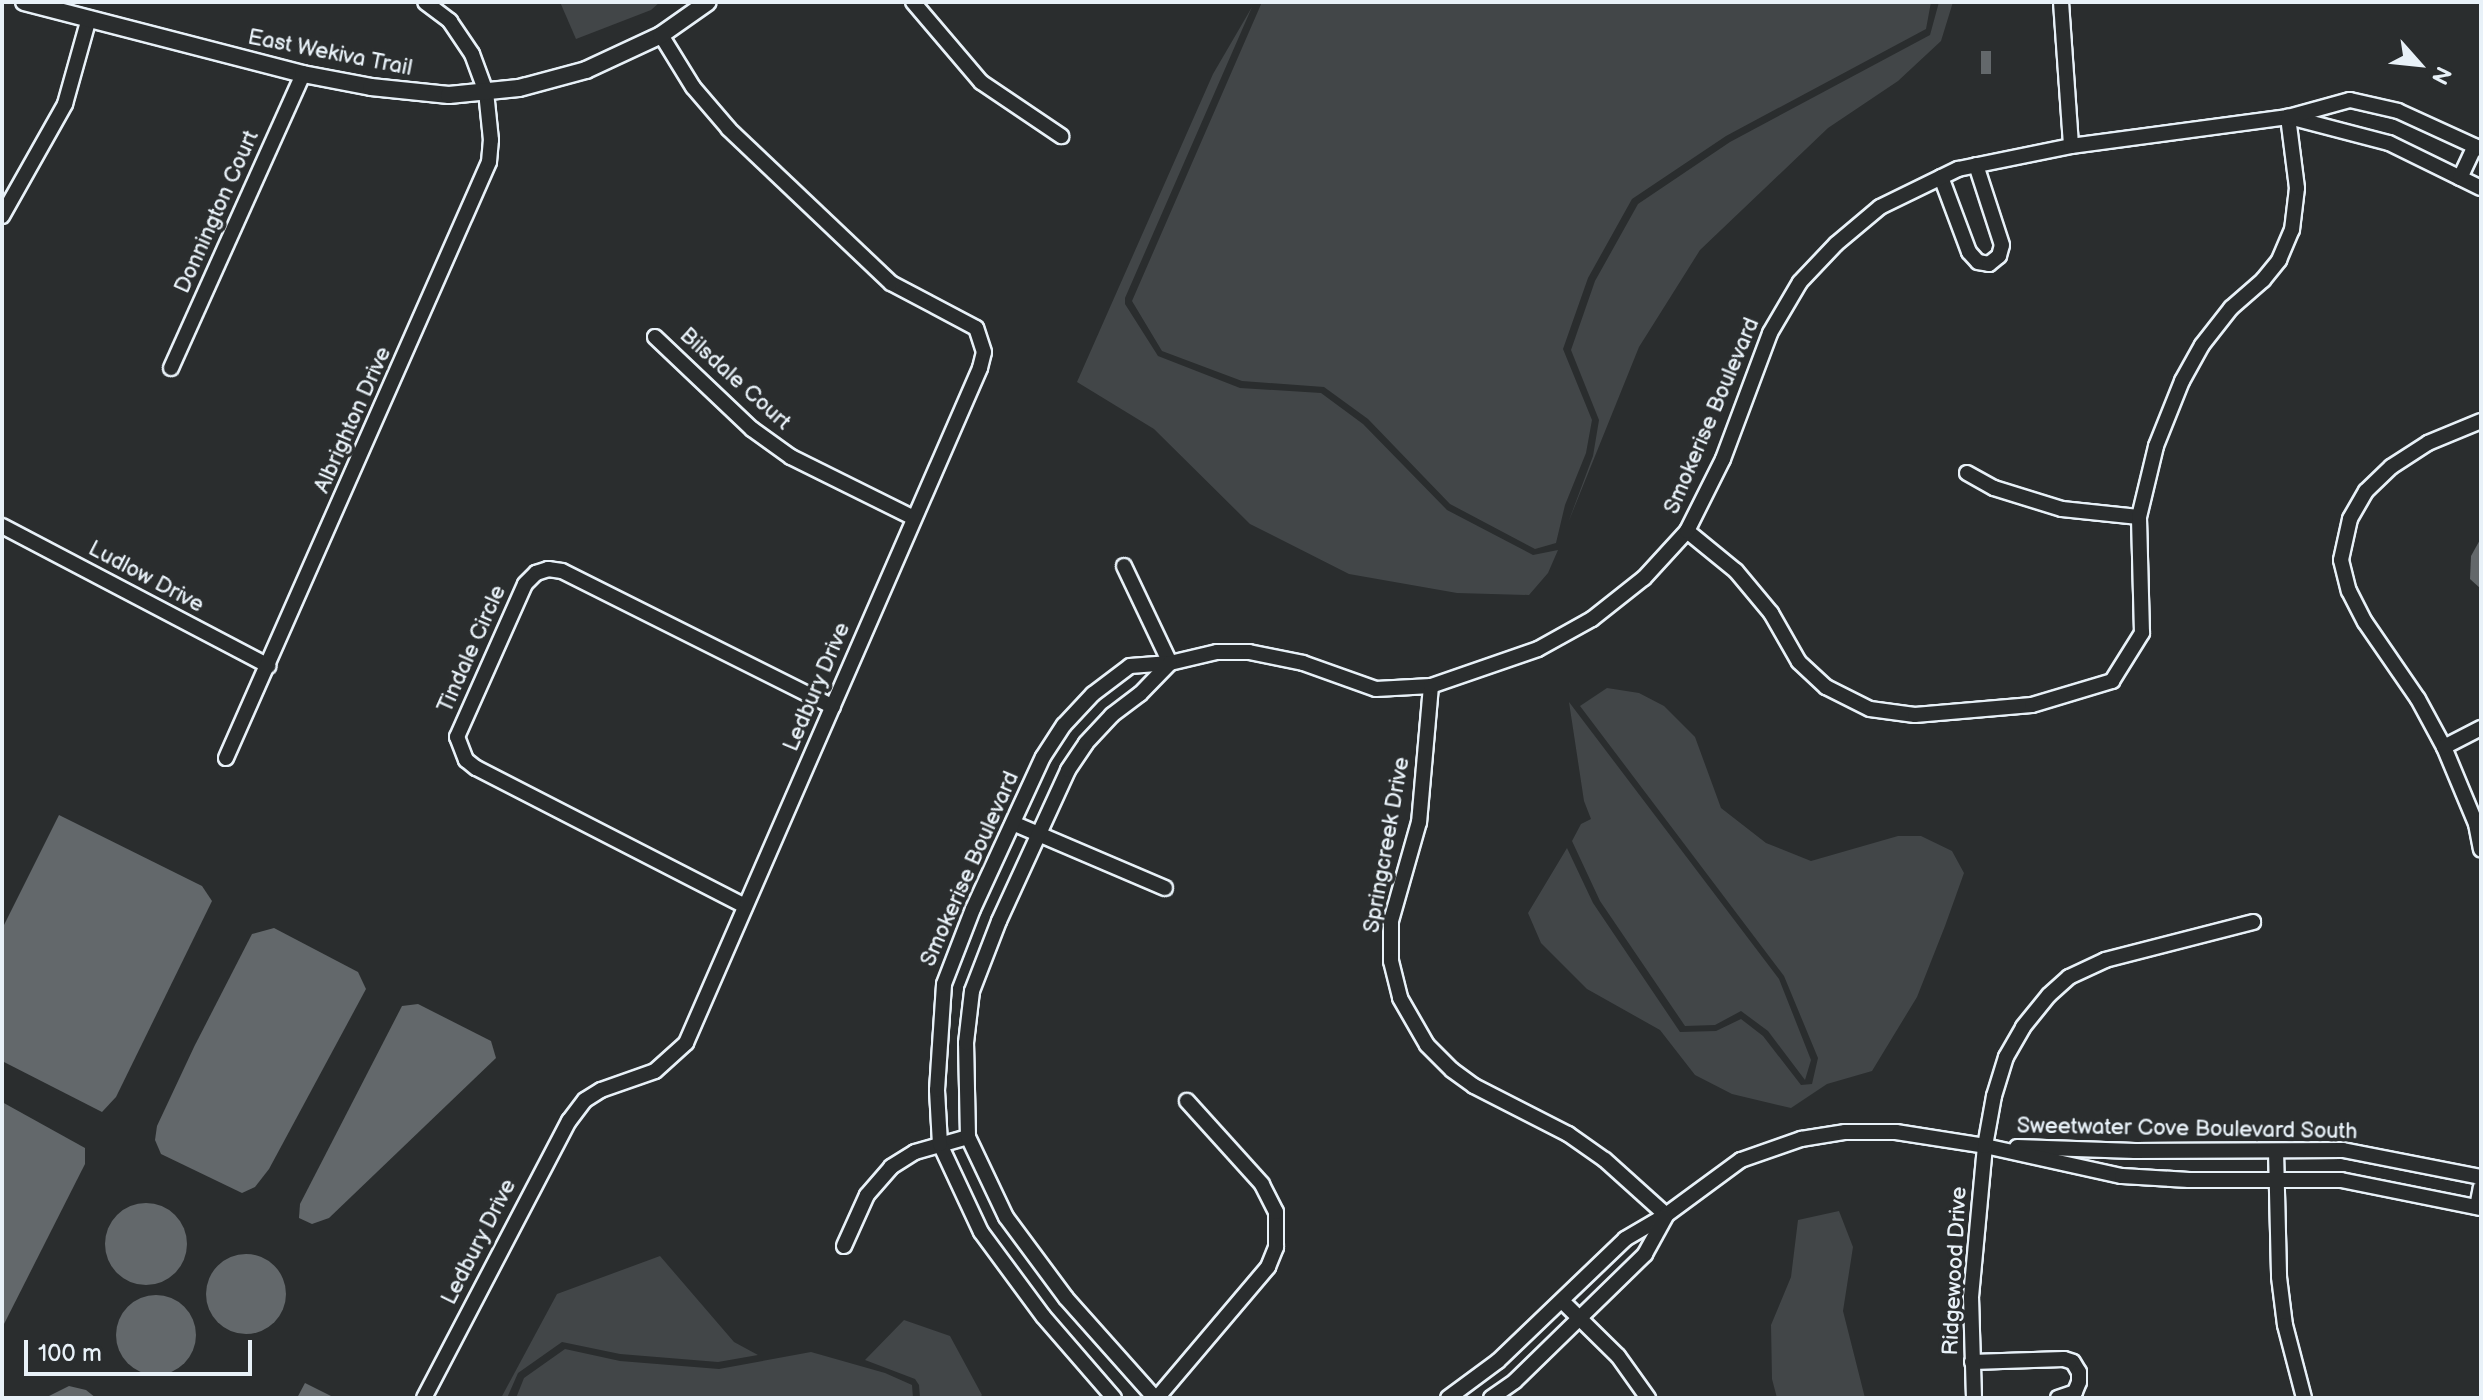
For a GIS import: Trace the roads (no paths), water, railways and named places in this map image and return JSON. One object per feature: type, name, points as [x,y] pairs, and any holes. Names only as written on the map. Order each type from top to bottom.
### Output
[{"type":"street","name":"East Wekiva Trail","points":[[24,2],[303,74],[406,92],[449,95],[486,92],[586,70],[661,35],[708,2]]},
{"type":"street","name":"Albrighton Drive","points":[[226,758],[489,162],[491,140],[486,92],[464,39],[450,21],[425,2]]},
{"type":"street","points":[[913,2],[981,82],[1061,136]]},
{"type":"street","points":[[2061,2],[2071,146]]},
{"type":"street","points":[[2,216],[36,161],[65,104],[89,18]]},
{"type":"street","name":"Ledbury Drive","points":[[424,1398],[569,1121],[585,1100],[601,1090],[655,1071],[678,1053],[703,1009],[980,368],[984,352],[981,337],[967,322],[891,283],[729,129],[693,87],[661,35]]},
{"type":"street","name":"Donnington Court","points":[[171,368],[303,74]]},
{"type":"street","name":"Smokerise Boulevard","points":[[1114,1398],[1043,1316],[981,1232],[940,1144],[938,1041],[944,984],[973,909],[1015,824],[1043,757],[1064,725],[1093,694],[1130,666],[1170,663],[1217,652],[1249,652],[1303,663],[1376,689],[1431,686],[1538,649],[1592,619],[1644,578],[1687,531],[1723,459],[1770,333],[1800,282],[1836,244],[1880,207],[1941,177],[1976,165],[2071,146],[2288,117],[2350,100],[2398,111],[2478,148]]},
{"type":"street","points":[[1687,531],[1736,571],[1771,613],[1799,662],[1826,687],[1870,709],[1915,715],[2032,705],[2112,681],[2142,633],[2139,517],[2156,446],[2182,381],[2202,345],[2231,308],[2263,280],[2279,260],[2292,230],[2297,188],[2288,117]]},
{"type":"street","name":"Smokerise Boulevard","points":[[2288,117],[2389,143],[2481,188]]},
{"type":"street","points":[[2460,178],[2478,148]]},
{"type":"street","points":[[1941,177],[1969,252],[1978,262],[1989,264],[1999,256],[2002,245],[1976,165]]},
{"type":"street","name":"Bilsdale Court","points":[[655,337],[752,429],[791,457],[914,518]]},
{"type":"street","points":[[2481,421],[2428,443],[2391,467],[2366,491],[2350,519],[2341,560],[2349,591],[2365,622],[2418,699],[2444,747],[2476,824],[2481,850]]},
{"type":"street","points":[[1967,473],[1994,488],[2062,509],[2139,517]]},
{"type":"street","name":"Ludlow Drive","points":[[2,526],[269,666]]},
{"type":"street","points":[[1124,566],[1170,663],[1086,743],[1068,770],[1041,836],[999,921],[972,991],[966,1043],[968,1137],[1006,1217],[1066,1298],[1156,1398],[1268,1267],[1276,1247],[1276,1212],[1262,1184],[1187,1101]]},
{"type":"street","name":"Tindale Circle","points":[[745,906],[476,768],[466,760],[457,737],[525,584],[536,573],[548,569],[562,571],[833,707]]},
{"type":"street","name":"Springcreek Drive","points":[[1431,686],[1419,822],[1391,921],[1391,961],[1400,998],[1427,1045],[1452,1070],[1474,1086],[1568,1134],[1605,1160],[1666,1215]]},
{"type":"street","points":[[2444,747],[2481,728]]},
{"type":"street","points":[[1015,824],[1165,888]]},
{"type":"street","name":"Ridgewood Drive","points":[[1974,1398],[1971,1297],[1985,1146],[1994,1096],[2006,1057],[2023,1027],[2049,995],[2069,977],[2105,960],[2253,922]]},
{"type":"street","name":"Sweetwater Cove Boulevard South","points":[[1448,1398],[1498,1361],[1625,1239],[1666,1215],[1741,1160],[1801,1139],[1845,1132],[1896,1132],[1985,1146],[2122,1176],[2341,1180],[2479,1208]]},
{"type":"street","points":[[844,1246],[876,1181],[915,1152],[968,1137]]},
{"type":"street","name":"Sweetwater Cove Boulevard South","points":[[1985,1146],[2124,1151],[2343,1150],[2481,1177]]},
{"type":"street","points":[[2276,1151],[2279,1277],[2285,1325],[2304,1398]]},
{"type":"street","points":[[2479,1208],[2481,1187]]},
{"type":"street","name":"Sweetwater Cove Boulevard South","points":[[1491,1398],[1580,1320],[1645,1254],[1666,1215]]},
{"type":"street","points":[[1562,1301],[1618,1356],[1648,1398]]},
{"type":"street","points":[[1972,1362],[2064,1359],[2073,1362],[2079,1372],[2075,1392],[2058,1398]]}]
